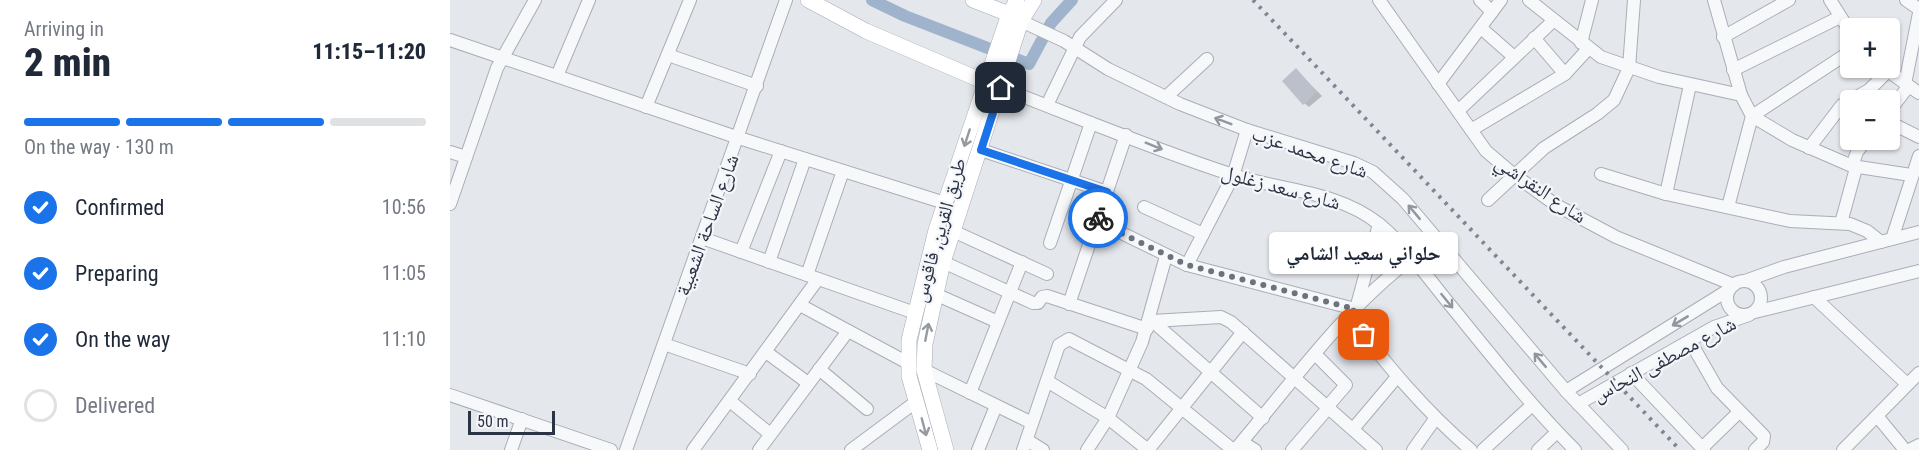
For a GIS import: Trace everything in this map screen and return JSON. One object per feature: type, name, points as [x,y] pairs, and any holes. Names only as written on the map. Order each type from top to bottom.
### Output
[{"type":"main road","points":[[808,0],[876,36],[988,75]]},
{"type":"main road","points":[[973,0],[1017,24]]},
{"type":"main road","points":[[1017,0],[1017,24]]},
{"type":"main road","points":[[1017,24],[1034,0]]},
{"type":"main road","name":"طريق القرين, فاقوس","points":[[930,450],[908,363],[915,313],[927,257],[988,75],[1017,24]]},
{"type":"main road","name":"طريق القرين, فاقوس","points":[[946,450],[924,370],[924,353],[934,294],[943,262],[1006,73],[1017,24]]},
{"type":"street","points":[[450,204],[502,58],[536,0]]},
{"type":"street","points":[[557,76],[589,0]]},
{"type":"street","points":[[646,107],[690,0]]},
{"type":"street","name":"شارع الساحة الشعبية","points":[[626,450],[739,138],[786,0]]},
{"type":"street","points":[[1047,105],[1068,44],[1116,0]]},
{"type":"street","name":"شارع النقراشي","points":[[1379,0],[1486,151],[1513,174],[1556,205],[1616,237],[1736,285]]},
{"type":"street","points":[[1480,0],[1492,12]]},
{"type":"street","points":[[1438,84],[1501,0]]},
{"type":"street","points":[[1470,129],[1565,74],[1585,46],[1591,4],[1578,0]]},
{"type":"street","points":[[1488,200],[1513,174],[1544,148],[1606,108],[1620,90],[1629,68],[1634,0]]},
{"type":"street","points":[[1714,0],[1741,95],[1752,116],[1809,148],[1854,167],[1911,175]]},
{"type":"street","points":[[1723,37],[1789,0]]},
{"type":"street","points":[[1733,70],[1839,17],[1830,0]]},
{"type":"street","points":[[1900,100],[1911,88],[1919,11],[1906,0]]},
{"type":"street","points":[[1536,2],[1552,21],[1585,46],[1629,68],[1690,85],[1741,95]]},
{"type":"street","points":[[1458,111],[1552,21]]},
{"type":"street","name":"شارع محمد عزب","points":[[1017,24],[1068,44],[1108,69],[1166,97],[1247,130],[1354,163],[1389,184],[1578,405],[1622,450]]},
{"type":"street","points":[[1481,28],[1514,57]]},
{"type":"street","points":[[1534,38],[1565,74]]},
{"type":"street","points":[[450,40],[739,138],[945,203]]},
{"type":"street","points":[[668,55],[756,86]]},
{"type":"street","points":[[1728,207],[1752,116],[1840,58]]},
{"type":"street","points":[[1166,97],[1207,59]]},
{"type":"street","points":[[1809,148],[1842,105],[1869,90],[1879,78]]},
{"type":"street","points":[[1898,78],[1911,88]]},
{"type":"street","points":[[1666,194],[1690,85]]},
{"type":"street","name":"شارع سعد زغلول","points":[[1001,88],[1233,176],[1337,201],[1378,224],[1412,258],[1531,406],[1575,450]]},
{"type":"street","points":[[1050,243],[1091,123]]},
{"type":"street","points":[[1900,128],[1919,137]]},
{"type":"street","points":[[1187,265],[1233,176],[1247,130]]},
{"type":"street","points":[[1069,304],[1126,135]]},
{"type":"street","points":[[981,150],[1107,192]]},
{"type":"street","points":[[1841,223],[1858,150]]},
{"type":"street","points":[[741,252],[781,151]]},
{"type":"street","points":[[450,152],[466,157]]},
{"type":"street","points":[[1601,174],[1666,194],[1800,223],[1841,223],[1859,226],[1887,240],[1919,156]]},
{"type":"street","points":[[769,262],[805,159]]},
{"type":"street","points":[[693,450],[800,305],[813,277],[843,171]]},
{"type":"street","points":[[1144,207],[1203,234]]},
{"type":"street","points":[[1096,221],[1187,265],[1352,313],[1396,378],[1435,419],[1471,450]]},
{"type":"street","points":[[1352,313],[1378,224]]},
{"type":"street","points":[[954,231],[1047,274]]},
{"type":"street","name":"شارع مصطفى النحاس","points":[[1566,391],[1736,285],[1784,267],[1919,232]]},
{"type":"street","points":[[702,238],[915,313]]},
{"type":"street","points":[[1087,450],[1107,418],[1150,323],[1166,256]]},
{"type":"street","points":[[1237,447],[1352,313],[1374,290],[1412,258]]},
{"type":"street","points":[[943,262],[1035,304],[1045,296],[1150,323],[1221,317],[1243,332],[1376,450]]},
{"type":"street","points":[[970,393],[1022,262]]},
{"type":"street","name":"شارع مصطفى النحاس","points":[[1578,405],[1714,327],[1814,297],[1919,271]]},
{"type":"street","points":[[1736,285],[1756,286],[1761,296],[1752,314],[1732,311],[1727,301],[1736,285]]},
{"type":"street","points":[[934,294],[998,322]]},
{"type":"street","points":[[1814,297],[1907,384]]},
{"type":"street","points":[[800,305],[908,363]]},
{"type":"street","points":[[1150,323],[1263,418]]},
{"type":"street","points":[[759,450],[848,331]]},
{"type":"street","points":[[1047,381],[1107,418],[1148,450],[1243,332]]},
{"type":"street","points":[[1043,450],[1025,445],[1059,345],[1065,340],[1073,340],[1130,370],[1237,447],[1255,450]]},
{"type":"street","points":[[1690,341],[1712,381],[1764,436],[1764,442],[1755,450]]},
{"type":"street","points":[[664,344],[750,374]]},
{"type":"street","points":[[766,352],[808,384]]},
{"type":"street","points":[[1292,450],[1346,385],[1316,355]]},
{"type":"street","points":[[819,369],[867,409]]},
{"type":"street","points":[[924,370],[1032,423]]},
{"type":"street","points":[[1631,373],[1703,449],[1739,412]]},
{"type":"street","points":[[1843,450],[1919,373]]},
{"type":"street","points":[[1353,429],[1396,378]]},
{"type":"street","points":[[450,395],[611,450]]},
{"type":"street","points":[[730,401],[770,434]]},
{"type":"street","points":[[851,450],[916,401]]},
{"type":"street","points":[[978,450],[996,406]]},
{"type":"street","points":[[1483,450],[1531,406]]},
{"type":"street","points":[[1877,416],[1907,450],[1919,446]]},
{"type":"street","points":[[511,450],[522,419]]},
{"type":"street","points":[[1413,450],[1435,419]]},
{"type":"street","points":[[1538,450],[1557,432]]},
{"type":"building","points":[[1296,68],[1317,92],[1303,105],[1282,81]]},
{"type":"waterway","points":[[872,0],[905,16],[1029,64],[1051,23],[1072,0]]},
{"type":"railway","points":[[1253,0],[1680,450]]},
{"type":"way so far","points":[[1098,218],[1096,221],[1187,265],[1355,309],[1349,316],[1364,335]]},
{"type":"place","name":"حلواني سعيد الشامي","points":[[1364,335]]},
{"type":"route","points":[[1001,88],[981,150],[1107,192],[1098,218]]}]
